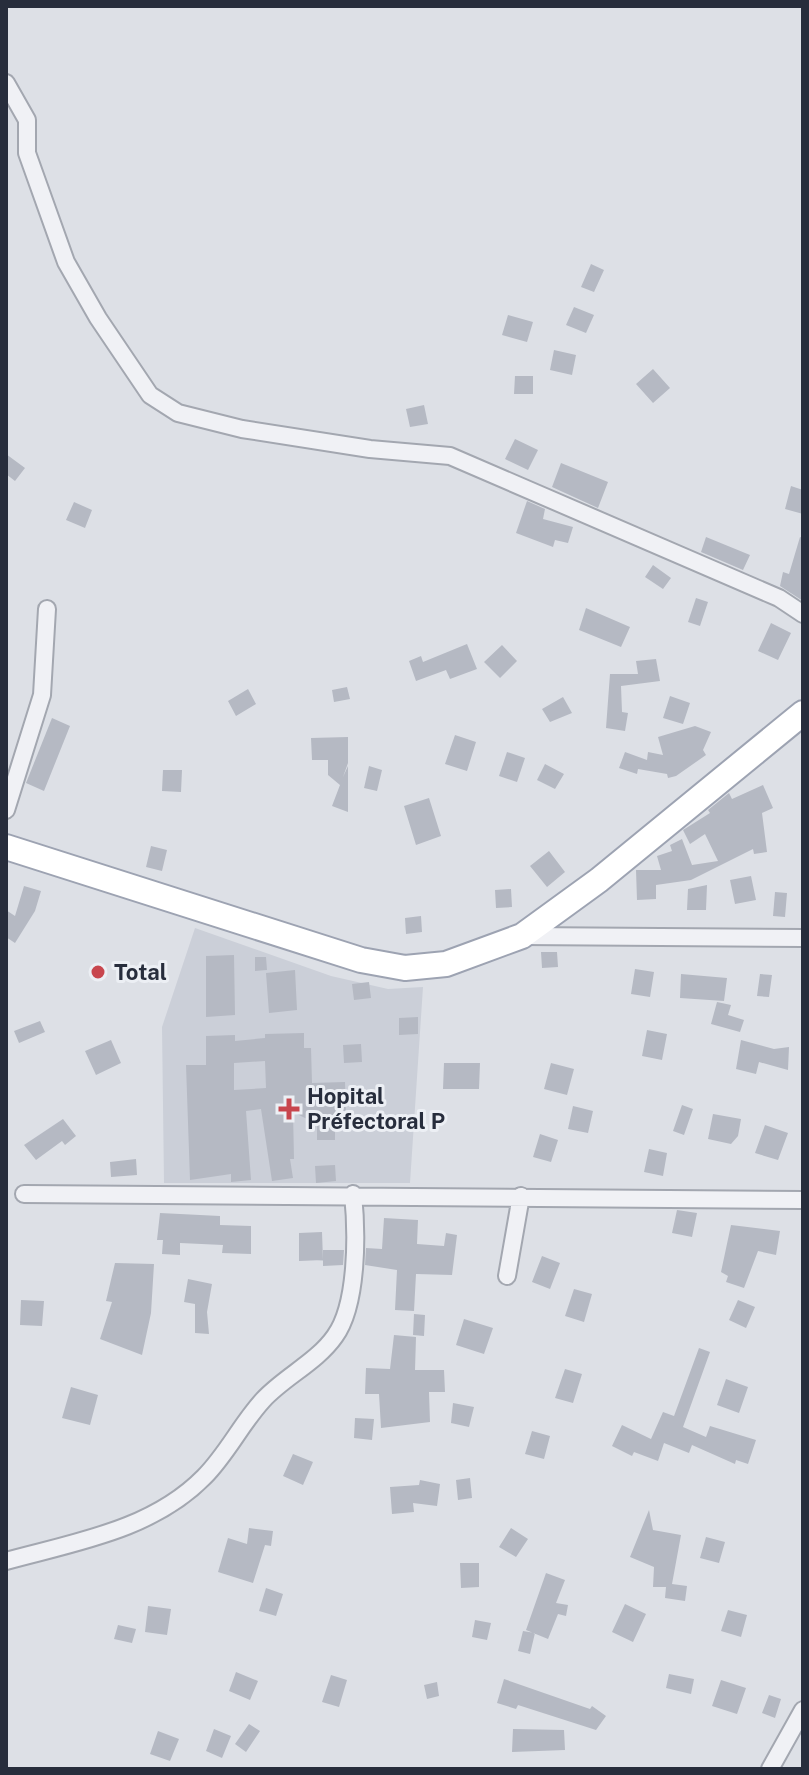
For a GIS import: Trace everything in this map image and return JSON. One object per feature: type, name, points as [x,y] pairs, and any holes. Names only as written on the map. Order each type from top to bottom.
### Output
[{"type":"main road","points":[[6,847],[376,963],[405,968],[446,964],[522,936],[599,880],[803,713]]},
{"type":"street","points":[[6,83],[27,120],[27,153],[66,262],[98,318],[150,395],[178,413],[242,429],[370,449],[450,456],[779,598],[803,614]]},
{"type":"street","points":[[6,810],[42,695],[47,609]]},
{"type":"street","points":[[522,936],[803,938]]},
{"type":"street","points":[[24,1194],[353,1194],[803,1200]]},
{"type":"street","points":[[6,1561],[143,1520],[169,1508],[203,1478],[264,1399],[334,1338],[347,1315],[352,1285],[353,1194]]},
{"type":"street","points":[[507,1276],[521,1196]]},
{"type":"street","points":[[770,1769],[803,1710]]},
{"type":"shaded area","name":"Hopital Préfectoral P","points":[[195,928],[331,976],[388,989],[423,987],[410,1183],[164,1183],[162,1027]]},
{"type":"building","points":[[591,264],[604,270],[594,292],[581,287]]},
{"type":"building","points":[[574,307],[594,315],[586,333],[566,325]]},
{"type":"building","points":[[508,315],[533,322],[527,342],[502,335]]},
{"type":"building","points":[[554,350],[576,355],[572,375],[550,370]]},
{"type":"building","points":[[653,369],[670,388],[653,403],[636,384]]},
{"type":"building","points":[[515,376],[533,376],[533,394],[514,394]]},
{"type":"building","points":[[424,405],[428,424],[410,427],[406,409]]},
{"type":"building","points":[[515,439],[538,450],[528,470],[505,459]]},
{"type":"building","points":[[6,454],[25,468],[15,481],[6,474]]},
{"type":"building","points":[[561,463],[608,482],[598,508],[552,487]]},
{"type":"building","points":[[791,486],[803,490],[803,514],[785,509]]},
{"type":"building","points":[[527,501],[545,509],[543,519],[573,527],[568,543],[555,540],[553,547],[516,533]]},
{"type":"building","points":[[74,502],[92,510],[85,528],[66,520]]},
{"type":"building","points":[[706,537],[750,555],[743,570],[701,552]]},
{"type":"building","points":[[800,537],[803,538],[803,601],[780,586],[783,572],[789,574]]},
{"type":"building","points":[[653,565],[671,578],[663,589],[645,577]]},
{"type":"building","points":[[696,598],[708,602],[700,626],[688,622]]},
{"type":"building","points":[[586,608],[630,627],[621,647],[579,630]]},
{"type":"building","points":[[771,623],[791,633],[778,660],[758,651]]},
{"type":"building","points":[[467,644],[477,669],[450,679],[446,670],[416,681],[409,661],[421,656],[423,662]]},
{"type":"building","points":[[502,645],[517,661],[500,678],[484,662]]},
{"type":"building","points":[[656,659],[660,681],[621,686],[622,712],[628,713],[625,731],[606,728],[610,674],[638,674],[636,661]]},
{"type":"building","points":[[347,687],[350,699],[334,702],[332,690]]},
{"type":"building","points":[[248,689],[256,704],[236,716],[228,701]]},
{"type":"building","points":[[670,696],[690,703],[683,724],[663,718]]},
{"type":"building","points":[[563,697],[572,713],[550,722],[542,709]]},
{"type":"building","points":[[52,718],[70,726],[44,791],[26,783]]},
{"type":"building","points":[[695,726],[711,732],[703,750],[706,755],[676,776],[668,778],[667,774],[638,769],[637,774],[619,768],[625,752],[647,760],[648,752],[663,755],[658,737]]},
{"type":"building","points":[[455,735],[476,742],[467,771],[445,764]]},
{"type":"building","points":[[348,737],[348,763],[343,777],[348,766],[348,812],[332,806],[340,785],[328,775],[328,760],[312,760],[311,738]]},
{"type":"building","points":[[507,752],[525,758],[517,782],[499,776]]},
{"type":"building","points":[[545,764],[564,774],[555,789],[537,780]]},
{"type":"building","points":[[369,766],[382,770],[377,791],[364,788]]},
{"type":"building","points":[[163,770],[182,770],[181,792],[162,791]]},
{"type":"building","points":[[763,785],[773,808],[762,813],[767,852],[754,854],[753,849],[691,880],[656,885],[656,899],[637,900],[636,870],[661,870],[657,856],[672,851],[670,845],[682,839],[692,865],[718,861],[705,834],[690,844],[683,830],[710,813],[708,810],[729,793],[732,799]]},
{"type":"building","points":[[429,798],[441,836],[416,845],[404,806]]},
{"type":"building","points":[[151,846],[167,850],[162,871],[146,867]]},
{"type":"building","points":[[549,851],[565,872],[547,887],[530,866]]},
{"type":"building","points":[[751,876],[756,900],[735,904],[730,880]]},
{"type":"building","points":[[707,885],[706,910],[687,910],[688,889]]},
{"type":"building","points":[[24,886],[41,891],[35,911],[15,943],[6,937],[6,910],[15,916]]},
{"type":"building","points":[[511,889],[512,907],[496,908],[495,890]]},
{"type":"building","points":[[775,892],[787,893],[785,917],[773,916]]},
{"type":"building","points":[[421,916],[422,932],[406,934],[405,918]]},
{"type":"building","points":[[541,952],[557,952],[558,967],[542,968]]},
{"type":"building","points":[[234,955],[235,1015],[206,1017],[206,956]]},
{"type":"building","points":[[255,957],[266,957],[267,970],[255,971]]},
{"type":"building","points":[[635,969],[654,972],[650,997],[631,994]]},
{"type":"building","points":[[295,970],[297,1010],[269,1013],[266,973]]},
{"type":"building","points":[[681,974],[727,978],[724,1001],[680,998]]},
{"type":"building","points":[[760,974],[772,975],[769,997],[757,996]]},
{"type":"building","points":[[369,982],[371,998],[354,1000],[352,984]]},
{"type":"building","points":[[717,1002],[731,1005],[728,1015],[744,1020],[740,1032],[711,1024]]},
{"type":"building","points":[[418,1017],[418,1034],[399,1035],[399,1018]]},
{"type":"building","points":[[40,1021],[45,1032],[19,1043],[14,1031]]},
{"type":"building","points":[[647,1030],[667,1034],[662,1060],[642,1056]]},
{"type":"building","points":[[304,1033],[304,1048],[311,1048],[312,1083],[345,1082],[346,1118],[335,1125],[335,1140],[317,1140],[317,1124],[293,1112],[294,1159],[290,1159],[293,1178],[272,1181],[261,1109],[246,1111],[251,1180],[231,1182],[231,1174],[190,1180],[186,1065],[206,1065],[206,1036],[235,1035],[235,1041],[265,1038],[265,1034]],"holes":[[[265,1061],[266,1088],[234,1090],[234,1063]]]},
{"type":"building","points":[[111,1040],[121,1063],[96,1075],[85,1051]]},
{"type":"building","points":[[741,1040],[774,1049],[789,1047],[788,1070],[759,1062],[756,1074],[736,1069]]},
{"type":"building","points":[[361,1044],[362,1062],[344,1063],[343,1045]]},
{"type":"building","points":[[444,1063],[480,1063],[479,1089],[443,1089]]},
{"type":"building","points":[[551,1063],[574,1069],[567,1095],[544,1089]]},
{"type":"building","points":[[682,1105],[693,1109],[684,1135],[673,1131]]},
{"type":"building","points":[[573,1106],[593,1111],[588,1133],[568,1129]]},
{"type":"building","points":[[713,1114],[741,1119],[738,1136],[731,1144],[708,1139]]},
{"type":"building","points":[[63,1119],[76,1136],[65,1145],[62,1141],[36,1160],[24,1145]]},
{"type":"building","points":[[765,1125],[788,1133],[778,1160],[755,1153]]},
{"type":"building","points":[[540,1134],[558,1140],[551,1162],[533,1157]]},
{"type":"building","points":[[649,1149],[667,1153],[663,1176],[644,1172]]},
{"type":"building","points":[[136,1159],[137,1175],[111,1177],[110,1162]]},
{"type":"building","points":[[335,1165],[336,1181],[316,1183],[315,1166]]},
{"type":"building","points":[[677,1210],[697,1213],[692,1237],[672,1233]]},
{"type":"building","points":[[160,1213],[220,1216],[220,1225],[251,1226],[251,1254],[222,1253],[223,1245],[180,1243],[180,1255],[162,1254],[163,1240],[157,1240]]},
{"type":"building","points":[[384,1218],[418,1220],[417,1244],[444,1246],[446,1233],[457,1235],[452,1275],[416,1274],[414,1311],[395,1310],[397,1270],[365,1265],[366,1248],[382,1249]]},
{"type":"building","points":[[731,1225],[780,1231],[776,1255],[758,1251],[744,1288],[726,1282],[728,1276],[721,1272]]},
{"type":"building","points":[[322,1232],[323,1260],[299,1261],[299,1233]]},
{"type":"building","points":[[323,1250],[344,1250],[343,1265],[323,1266]]},
{"type":"building","points":[[542,1256],[560,1263],[550,1289],[532,1282]]},
{"type":"building","points":[[115,1263],[154,1264],[151,1313],[142,1355],[100,1339],[112,1302],[106,1301]]},
{"type":"building","points":[[188,1279],[212,1284],[207,1312],[209,1334],[195,1333],[195,1304],[184,1302]]},
{"type":"building","points":[[574,1289],[592,1294],[584,1322],[565,1316]]},
{"type":"building","points":[[21,1300],[44,1301],[42,1326],[20,1325]]},
{"type":"building","points":[[738,1300],[755,1307],[746,1328],[729,1320]]},
{"type":"building","points":[[414,1314],[425,1315],[424,1336],[413,1335]]},
{"type":"building","points":[[464,1319],[493,1328],[484,1354],[456,1345]]},
{"type":"building","points":[[394,1335],[416,1337],[415,1370],[444,1370],[445,1392],[429,1392],[430,1422],[381,1428],[379,1394],[365,1394],[366,1368],[390,1369]]},
{"type":"building","points":[[699,1348],[710,1352],[683,1427],[706,1437],[710,1426],[756,1440],[748,1464],[736,1460],[735,1464],[692,1445],[689,1453],[664,1443],[658,1461],[634,1452],[632,1456],[612,1446],[622,1425],[651,1439],[663,1412],[674,1416]]},
{"type":"building","points":[[565,1369],[582,1374],[573,1403],[555,1398]]},
{"type":"building","points":[[726,1379],[748,1387],[739,1413],[717,1405]]},
{"type":"building","points":[[71,1387],[98,1395],[90,1425],[62,1418]]},
{"type":"building","points":[[453,1403],[474,1407],[469,1427],[451,1423]]},
{"type":"building","points":[[355,1418],[374,1419],[372,1440],[354,1438]]},
{"type":"building","points":[[532,1431],[550,1436],[544,1459],[525,1454]]},
{"type":"building","points":[[293,1454],[313,1462],[303,1485],[283,1476]]},
{"type":"building","points":[[470,1478],[472,1498],[458,1500],[456,1480]]},
{"type":"building","points":[[420,1480],[440,1484],[437,1506],[413,1503],[414,1512],[392,1514],[390,1487],[419,1485]]},
{"type":"building","points":[[649,1510],[653,1530],[681,1535],[672,1584],[687,1586],[685,1601],[665,1598],[666,1587],[653,1587],[654,1567],[630,1557]]},
{"type":"building","points":[[249,1528],[273,1531],[271,1546],[265,1545],[253,1583],[218,1572],[228,1538],[247,1544]]},
{"type":"building","points":[[511,1528],[528,1539],[516,1557],[499,1547]]},
{"type":"building","points":[[706,1537],[725,1542],[719,1563],[700,1558]]},
{"type":"building","points":[[460,1563],[479,1563],[479,1587],[461,1588]]},
{"type":"building","points":[[546,1573],[565,1580],[556,1603],[568,1605],[566,1616],[558,1614],[548,1639],[526,1630]]},
{"type":"building","points":[[266,1588],[283,1594],[276,1616],[259,1611]]},
{"type":"building","points":[[625,1604],[646,1614],[633,1642],[612,1632]]},
{"type":"building","points":[[148,1606],[171,1609],[167,1635],[145,1632]]},
{"type":"building","points":[[728,1610],[747,1615],[741,1637],[721,1631]]},
{"type":"building","points":[[475,1620],[491,1623],[487,1640],[472,1637]]},
{"type":"building","points":[[118,1625],[136,1629],[132,1643],[114,1639]]},
{"type":"building","points":[[523,1631],[535,1633],[530,1654],[518,1651]]},
{"type":"building","points":[[236,1672],[258,1681],[250,1700],[229,1691]]},
{"type":"building","points":[[669,1674],[694,1679],[691,1694],[666,1688]]},
{"type":"building","points":[[331,1675],[347,1680],[339,1707],[322,1702]]},
{"type":"building","points":[[504,1679],[590,1709],[592,1706],[606,1716],[596,1730],[518,1705],[516,1709],[497,1703]]},
{"type":"building","points":[[721,1680],[746,1688],[737,1714],[712,1706]]},
{"type":"building","points":[[437,1682],[439,1696],[427,1699],[424,1685]]},
{"type":"building","points":[[769,1695],[781,1699],[775,1718],[762,1713]]},
{"type":"building","points":[[249,1724],[260,1731],[246,1752],[235,1744]]},
{"type":"building","points":[[214,1729],[231,1736],[222,1758],[206,1751]]},
{"type":"building","points":[[513,1729],[564,1730],[565,1750],[512,1752]]},
{"type":"building","points":[[158,1731],[179,1739],[170,1761],[150,1754]]},
{"type":"place","name":"Total","points":[[98,972]]},
{"type":"place","name":"Hopital Préfectoral P","points":[[289,1109]]}]
